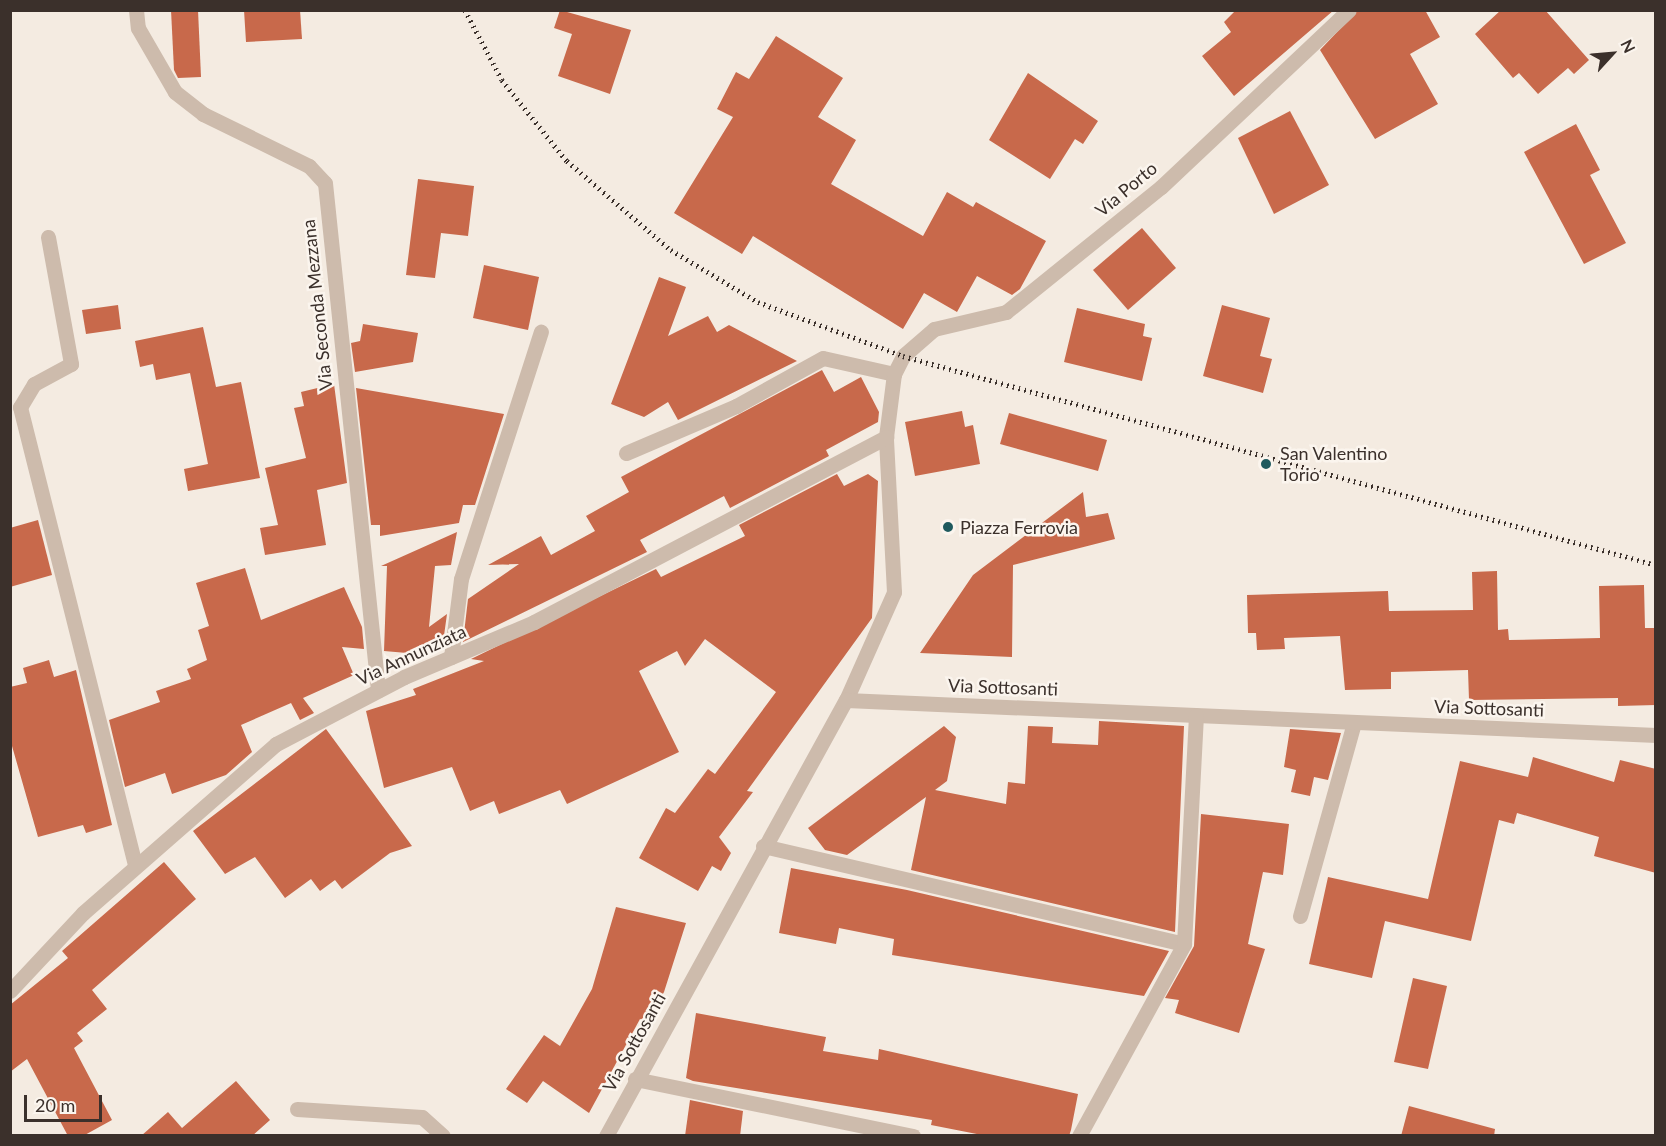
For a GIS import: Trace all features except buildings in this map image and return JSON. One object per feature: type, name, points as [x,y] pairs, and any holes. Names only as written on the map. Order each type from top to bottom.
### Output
[{"type":"street","name":"Via Seconda Mezzana","points":[[136,10],[138,28],[175,92],[203,114],[309,166],[325,183],[378,690]]},
{"type":"street","name":"Via Porto","points":[[894,374],[903,356],[934,329],[1006,312],[1161,187],[1349,10]]},
{"type":"street","points":[[48,237],[71,364],[34,384],[20,407],[135,866]]},
{"type":"street","points":[[451,657],[461,579],[542,332]]},
{"type":"street","points":[[626,453],[736,405],[823,358],[894,374],[886,437],[894,592],[846,700]]},
{"type":"street","name":"Via Annunziata","points":[[10,991],[135,866],[276,744],[378,690],[534,622],[686,546],[886,437]]},
{"type":"street","name":"Via Sottosanti","points":[[606,1136],[763,846],[846,700],[1656,735]]},
{"type":"street","points":[[1079,1136],[1184,944],[1196,715]]},
{"type":"street","points":[[1300,916],[1354,722]]},
{"type":"street","points":[[763,846],[1184,944]]},
{"type":"street","points":[[635,1079],[913,1136]]},
{"type":"street","points":[[297,1109],[422,1117],[443,1136]]},
{"type":"railway","points":[[465,10],[502,80],[567,161],[671,250],[758,302],[903,356],[1656,565]]},
{"type":"place","name":"San Valentino Torio","points":[[1266,464]]},
{"type":"place","name":"Piazza Ferrovia","points":[[948,527]]}]
